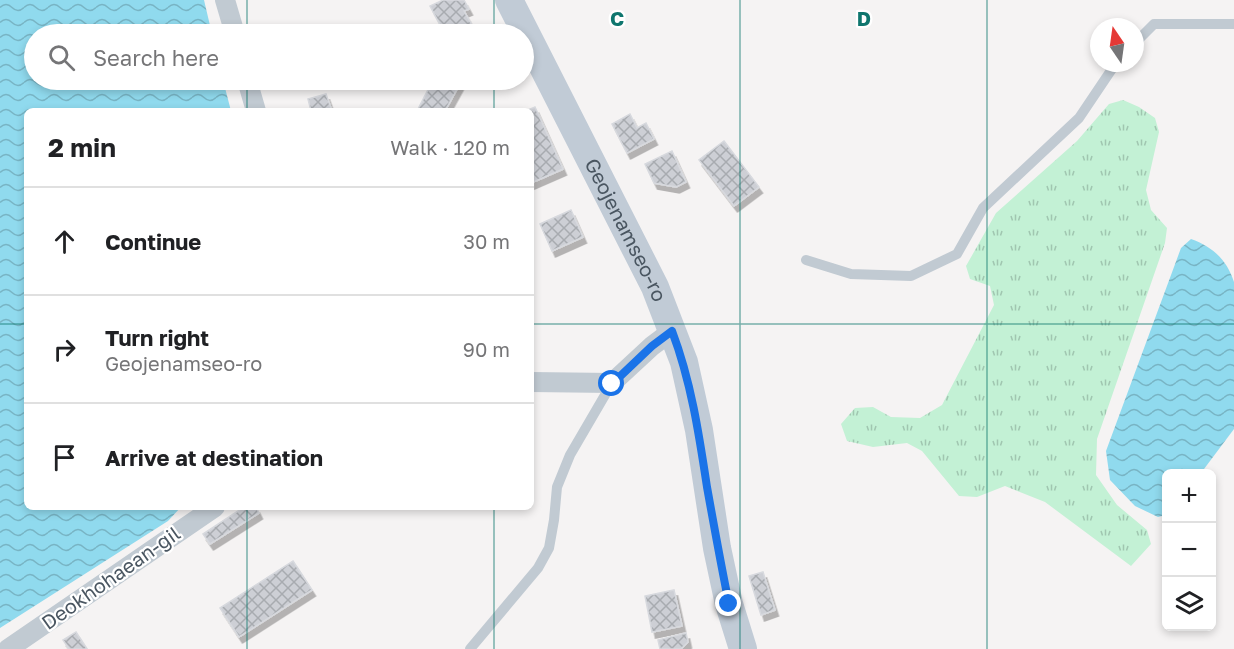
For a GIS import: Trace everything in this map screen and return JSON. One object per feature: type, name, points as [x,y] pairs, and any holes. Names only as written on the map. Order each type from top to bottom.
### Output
[{"type":"main road","name":"Geojenamseo-ro","points":[[509,0],[521,24]]},
{"type":"main road","name":"Geojenamseo-ro","points":[[534,49],[655,287],[684,362],[699,430],[717,548],[729,604],[743,649]]},
{"type":"street","points":[[225,0],[232,24]]},
{"type":"street","points":[[250,90],[255,108]]},
{"type":"street","points":[[534,382],[612,384],[652,346],[672,331]]},
{"type":"street","name":"Deokhohaean-gil","points":[[8,649],[211,510]]},
{"type":"lane","points":[[1144,35],[1154,24],[1234,24]]},
{"type":"lane","points":[[806,260],[851,274],[910,276],[957,254],[983,208],[1079,118],[1110,72]]},
{"type":"lane","points":[[470,649],[538,568],[549,548],[557,487],[570,455],[612,384]]},
{"type":"green space","points":[[1123,100],[1155,118],[1159,132],[1146,190],[1151,210],[1167,228],[1165,243],[1097,439],[1096,475],[1117,505],[1147,530],[1151,544],[1131,566],[1045,502],[1005,486],[977,497],[959,496],[922,451],[907,443],[873,447],[847,441],[841,424],[855,408],[873,407],[891,417],[920,418],[942,405],[994,305],[990,286],[970,279],[966,266],[996,213],[1077,141],[1109,104]]},
{"type":"water","points":[[0,0],[204,0],[210,24],[24,24],[24,90],[226,90],[230,108],[24,108],[24,510],[178,510],[168,521],[0,628]]},
{"type":"water","points":[[1191,239],[1206,246],[1223,261],[1234,282],[1234,429],[1204,469],[1162,469],[1162,516],[1158,517],[1135,506],[1110,480],[1106,451],[1181,248]]},
{"type":"building","points":[[443,0],[464,0],[469,9],[464,11],[471,24],[440,24],[430,6]]},
{"type":"building","points":[[428,90],[457,90],[447,108],[419,108]]},
{"type":"building","points":[[326,94],[331,108],[310,108],[308,99]]},
{"type":"building","points":[[535,107],[563,169],[534,182],[534,108]]},
{"type":"building","points":[[630,114],[637,128],[646,123],[654,139],[627,153],[612,124]]},
{"type":"building","points":[[724,141],[759,187],[734,206],[699,160]]},
{"type":"building","points":[[672,151],[686,182],[676,187],[654,183],[645,164]]},
{"type":"building","points":[[571,210],[583,237],[552,251],[540,224]]},
{"type":"building","points":[[239,510],[258,510],[259,513],[210,544],[203,534]]},
{"type":"building","points":[[293,561],[312,590],[239,637],[220,608]]},
{"type":"building","points":[[763,572],[775,610],[761,615],[749,576]]},
{"type":"building","points":[[674,590],[682,626],[652,632],[645,596]]},
{"type":"building","points":[[76,632],[87,649],[69,649],[63,640]]},
{"type":"building","points":[[686,633],[688,642],[681,649],[660,649],[658,640]]},
{"type":"route","points":[[612,384],[652,346],[672,331],[684,362],[699,430],[717,548],[729,604]]}]
